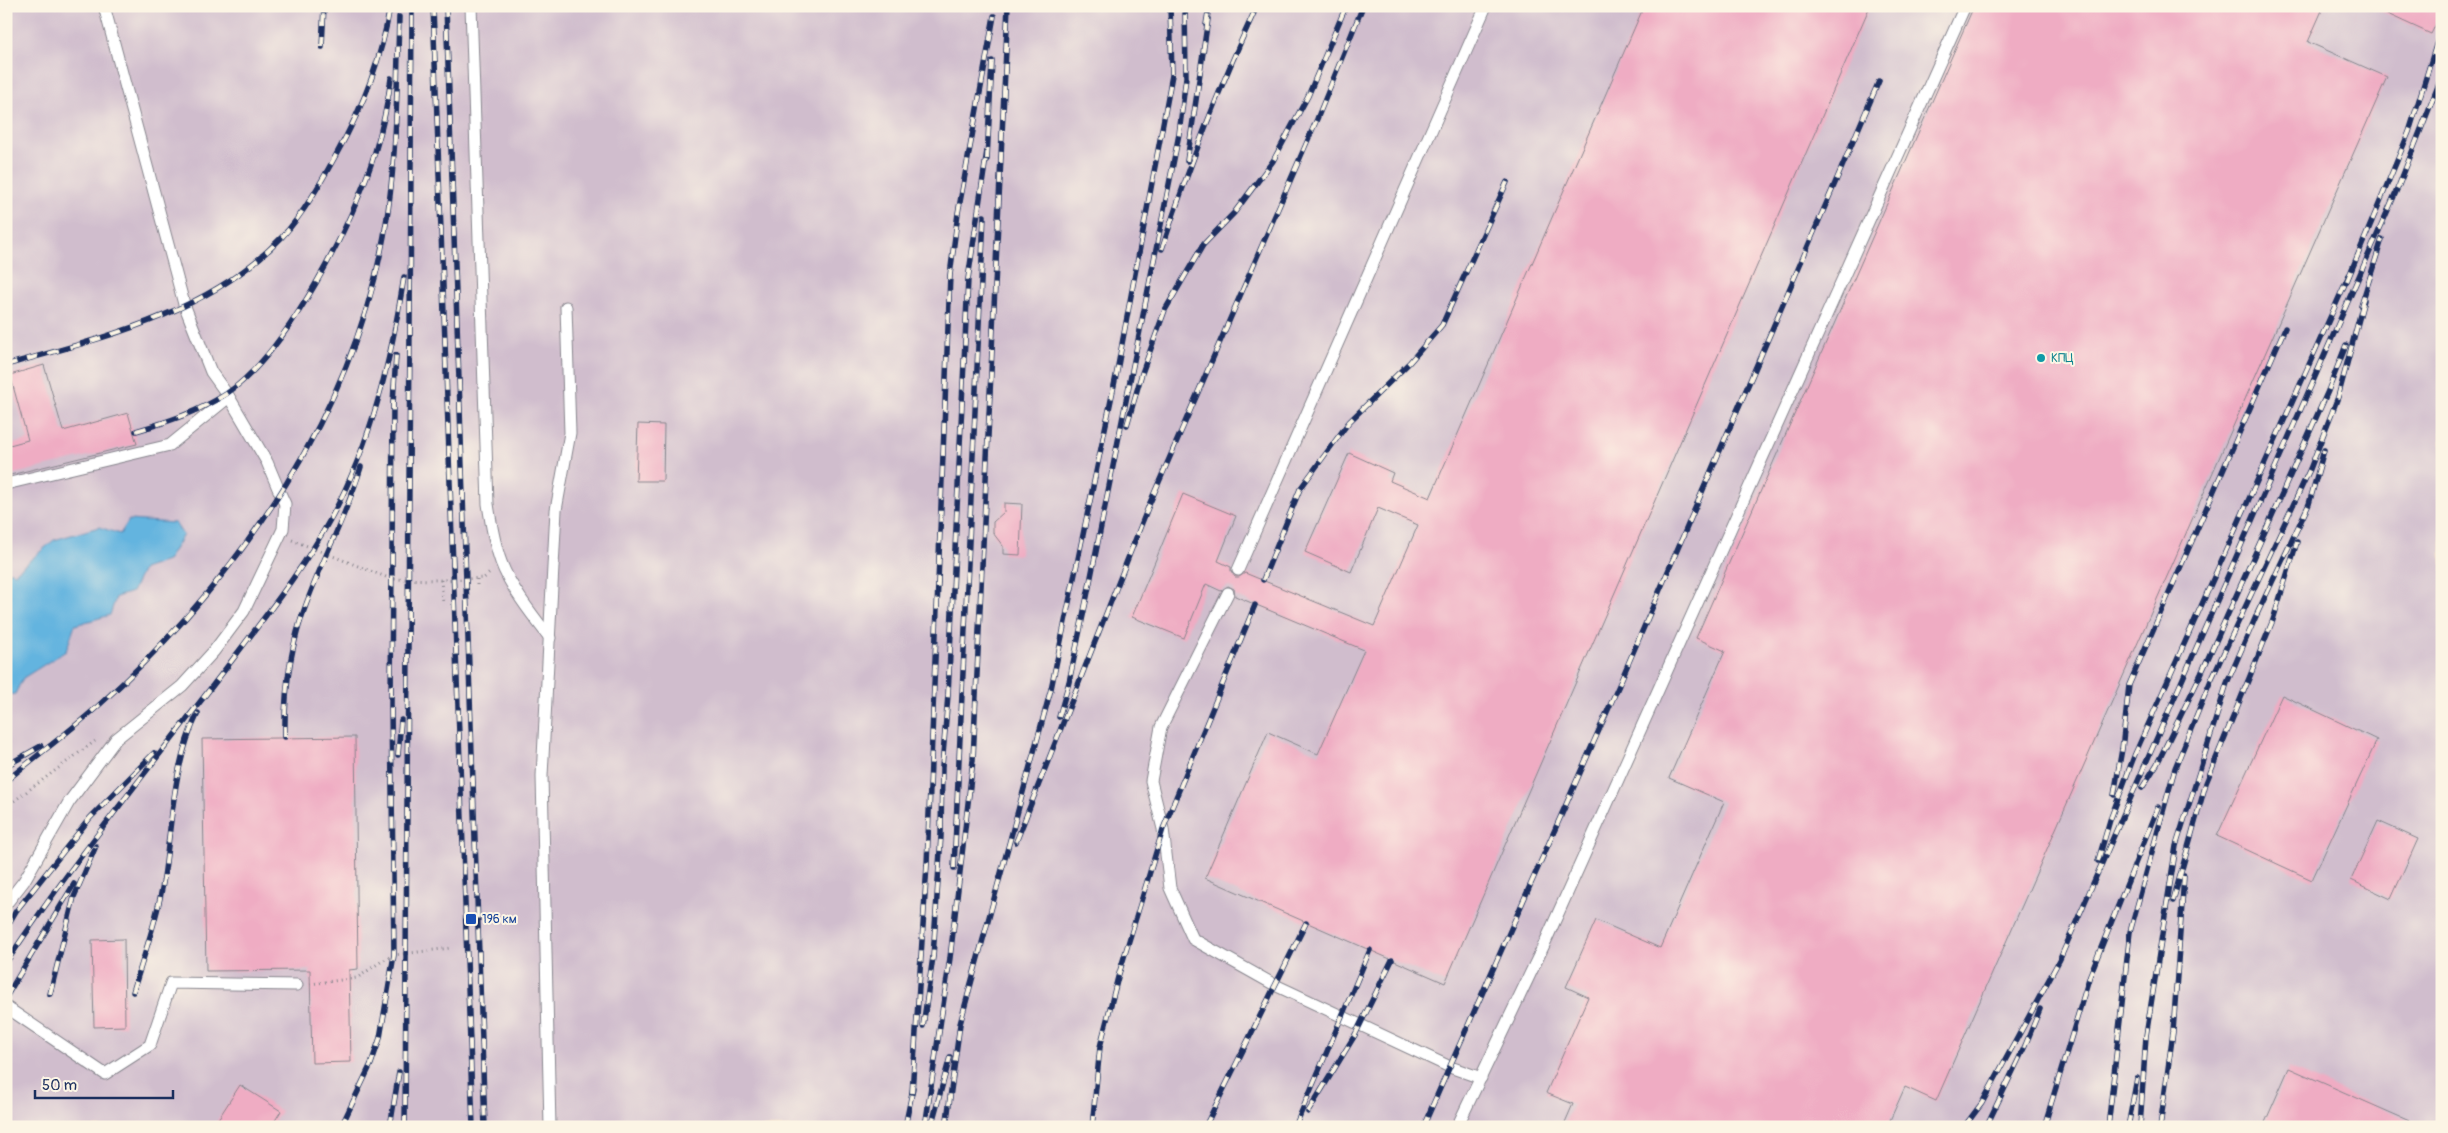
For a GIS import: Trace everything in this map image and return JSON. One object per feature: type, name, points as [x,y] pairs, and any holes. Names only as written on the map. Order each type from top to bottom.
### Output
[{"type":"lane","points":[[6,904],[24,881],[69,802],[116,739],[182,686],[214,651],[244,610],[283,529],[284,504],[280,493],[266,462],[229,397],[210,372],[184,304],[104,6]]},
{"type":"lane","points":[[471,6],[488,504],[501,564],[527,607],[550,638]]},
{"type":"lane","points":[[1238,570],[1486,6]]},
{"type":"lane","points":[[1457,1127],[1543,947],[1965,6]]},
{"type":"lane","points":[[550,1127],[542,776],[556,510],[570,433],[566,307]]},
{"type":"lane","points":[[6,484],[170,445],[229,397]]},
{"type":"lane","points":[[1228,593],[1161,728],[1151,781],[1163,829],[1170,888],[1193,939],[1275,985],[1480,1078]]},
{"type":"lane","points":[[6,1007],[105,1074],[150,1045],[171,983],[297,985]]},
{"type":"path","points":[[477,579],[477,588]]},
{"type":"path","points":[[441,580],[444,602]]},
{"type":"path","points":[[297,985],[357,978],[382,961],[394,956],[450,948]]},
{"type":"shaded area","points":[[6,6],[2442,6],[2442,1127],[6,1127]]},
{"type":"water","points":[[129,520],[175,523],[183,535],[167,561],[143,569],[132,592],[116,597],[110,615],[75,625],[66,651],[23,678],[15,694],[6,695],[6,571],[15,573],[54,540],[99,527],[120,534]]},
{"type":"building","points":[[1644,6],[1870,6],[1445,983],[1205,878],[1268,732],[1318,754],[1364,650],[1235,596],[1234,589],[1228,586],[1221,591],[1206,584],[1184,638],[1132,617],[1183,494],[1236,516],[1218,561],[1231,567],[1235,577],[1245,573],[1374,626],[1418,525],[1378,508],[1351,572],[1305,552],[1349,453],[1393,473],[1390,481],[1430,498]]},
{"type":"building","name":"КПЦ","points":[[1974,6],[2324,6],[2308,42],[2387,77],[1936,1101],[1905,1087],[1887,1127],[1563,1127],[1573,1104],[1546,1093],[1588,997],[1566,987],[1596,920],[1660,948],[1724,802],[1669,778],[1725,651],[1696,638]]},
{"type":"building","points":[[2370,6],[2442,6],[2442,12],[2431,34]]},
{"type":"building","points":[[44,365],[63,431],[128,413],[137,444],[6,476],[6,446],[28,440],[10,375]]},
{"type":"building","points":[[638,424],[664,425],[663,481],[636,481]]},
{"type":"building","points":[[1004,503],[1022,504],[1020,555],[1003,554],[1003,546],[993,533],[993,522],[1004,512]]},
{"type":"building","points":[[2282,695],[2377,740],[2312,880],[2217,836]]},
{"type":"building","points":[[355,737],[358,969],[349,970],[351,1062],[312,1063],[310,970],[206,971],[202,739]]},
{"type":"building","points":[[2378,821],[2418,839],[2391,899],[2351,880]]},
{"type":"building","points":[[124,939],[125,1026],[94,1027],[92,940]]},
{"type":"building","points":[[2289,1068],[2423,1127],[2263,1127]]},
{"type":"building","points":[[240,1085],[281,1111],[271,1127],[213,1127]]},
{"type":"railway","points":[[322,47],[324,6]]},
{"type":"railway","points":[[6,365],[117,333],[189,304],[222,285],[253,263],[282,237],[311,198],[354,120],[370,83],[382,45],[390,6]]},
{"type":"railway","points":[[405,1127],[412,6]]},
{"type":"railway","points":[[433,6],[473,1127]]},
{"type":"railway","points":[[446,6],[485,1127]]},
{"type":"railway","points":[[925,1127],[950,958],[973,760],[1008,6]]},
{"type":"railway","points":[[946,1127],[960,1024],[1051,689],[1117,371],[1172,75],[1170,6]]},
{"type":"railway","points":[[1059,717],[1069,682],[1088,592],[1179,134],[1186,77],[1185,6]]},
{"type":"railway","points":[[1206,25],[1209,6]]},
{"type":"railway","points":[[1162,249],[1206,126],[1257,6]]},
{"type":"railway","points":[[1127,425],[1142,373],[1165,310],[1203,245],[1234,213],[1273,161],[1308,96],[1346,6]]},
{"type":"railway","points":[[1016,842],[1149,505],[1317,119],[1363,6]]},
{"type":"railway","points":[[912,1093],[927,865],[950,275],[958,213],[994,16]]},
{"type":"railway","points":[[6,781],[97,707],[150,656],[199,602],[245,544],[286,483],[322,419],[351,352],[374,283],[388,211],[395,139],[399,17]]},
{"type":"railway","points":[[1187,161],[1208,19]]},
{"type":"railway","points":[[2347,281],[2409,132],[2442,26]]},
{"type":"railway","points":[[987,159],[992,61]]},
{"type":"railway","points":[[1964,1127],[1982,1103],[2060,959],[2399,185],[2442,76]]},
{"type":"railway","points":[[136,431],[193,411],[226,394],[249,375],[272,349],[316,284],[351,214],[375,152],[391,78]]},
{"type":"railway","points":[[1423,1127],[1619,685],[1879,81]]},
{"type":"railway","points":[[923,1026],[933,957],[941,836],[942,767],[948,695],[968,279],[987,151]]},
{"type":"railway","points":[[1263,580],[1300,489],[1349,422],[1409,363],[1442,325],[1507,182]]},
{"type":"railway","points":[[954,868],[984,216]]},
{"type":"railway","points":[[2361,306],[2382,239]]},
{"type":"railway","points":[[2098,861],[2110,820],[2135,754],[2349,275]]},
{"type":"railway","points":[[6,963],[89,845],[274,604],[322,534],[346,488],[369,429],[393,339],[404,277]]},
{"type":"railway","points":[[2108,1127],[2130,932],[2175,768],[2211,680],[2310,469],[2338,397],[2364,300]]},
{"type":"railway","points":[[2114,795],[2122,749],[2129,685],[2285,328]]},
{"type":"railway","points":[[2142,788],[2157,764],[2201,674],[2328,391],[2346,345]]},
{"type":"railway","points":[[341,1127],[371,1064],[380,1038],[394,955],[391,706],[393,403],[396,355]]},
{"type":"railway","points":[[2140,1127],[2146,1036],[2176,846],[2227,683],[2309,504],[2324,450]]},
{"type":"railway","points":[[285,737],[287,686],[296,635],[307,602],[361,467]]},
{"type":"railway","points":[[2173,901],[2206,783],[2273,620],[2297,542]]},
{"type":"railway","points":[[1092,1127],[1100,1047],[1118,977],[1163,829],[1255,605]]},
{"type":"railway","points":[[133,992],[161,892],[178,773],[183,752],[198,713]]},
{"type":"railway","points":[[398,755],[401,720]]},
{"type":"railway","points":[[6,766],[41,746]]},
{"type":"railway","points":[[6,928],[16,911],[90,818],[154,753]]},
{"type":"railway","points":[[2044,1127],[2090,975],[2158,807]]},
{"type":"railway","points":[[50,994],[74,897],[96,846]]},
{"type":"railway","points":[[2160,1127],[2173,1032],[2184,876]]},
{"type":"railway","points":[[6,997],[74,884]]},
{"type":"railway","points":[[1205,1127],[1306,923]]},
{"type":"railway","points":[[1295,1127],[1370,950]]},
{"type":"railway","points":[[1308,1112],[1355,1035],[1392,960]]},
{"type":"railway","points":[[1986,1127],[2025,1046],[2040,1009]]},
{"type":"railway","points":[[931,1127],[950,1057]]},
{"type":"railway","points":[[390,1127],[399,1072]]},
{"type":"railway","points":[[2128,1127],[2137,1078]]},
{"type":"railway","points":[[905,1127],[913,1088]]},
{"type":"place","name":"КПЦ","points":[[2041,358]]},
{"type":"place","name":"196 км","points":[[471,919]]}]
